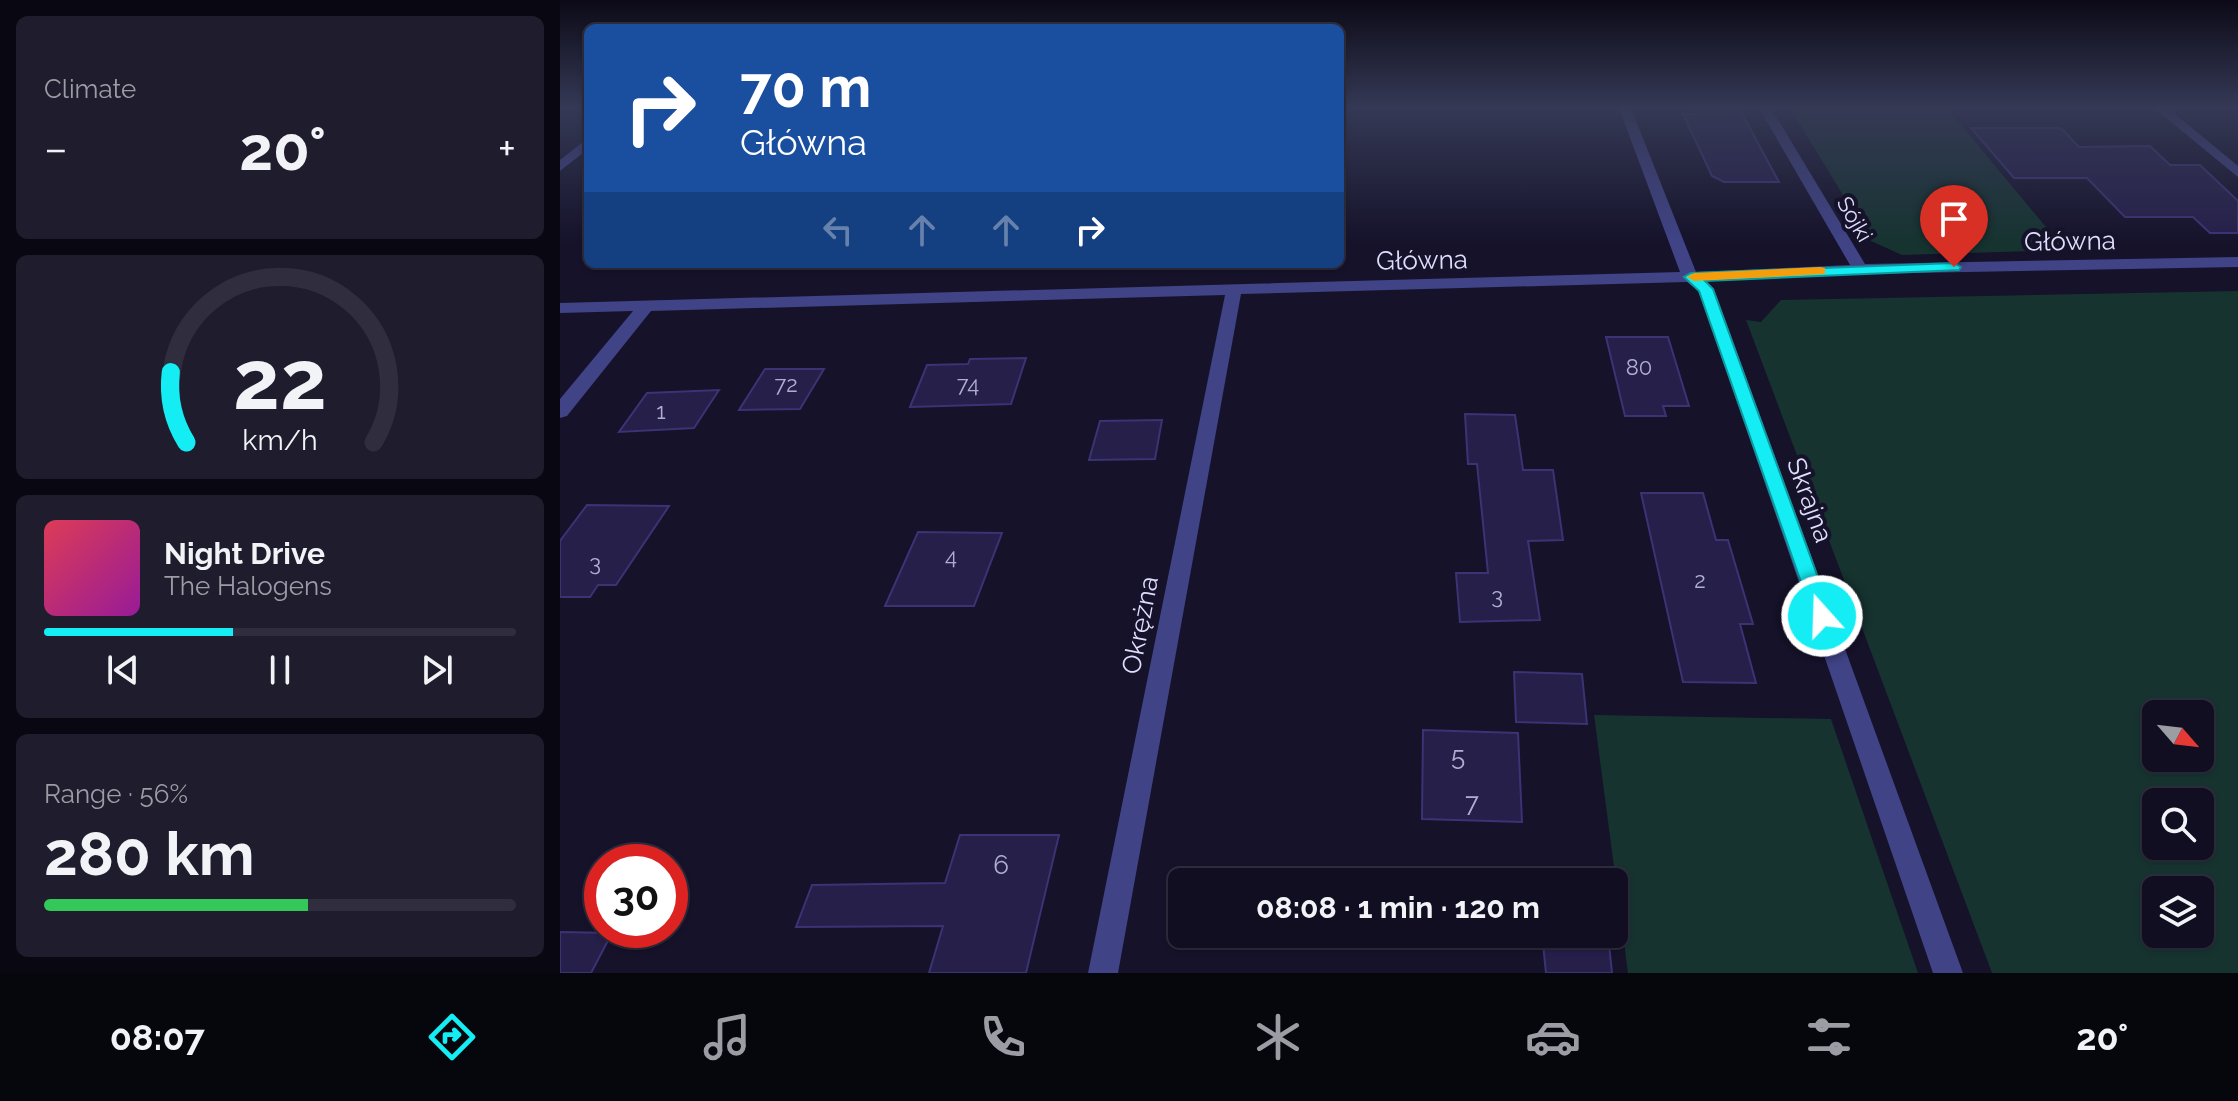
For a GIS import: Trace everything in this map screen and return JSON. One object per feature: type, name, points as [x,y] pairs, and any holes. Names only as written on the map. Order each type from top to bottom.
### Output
[{"type":"street","points":[[560,167],[575,153]]},
{"type":"street","name":"Skrajna","points":[[1642,153],[1682,262],[1691,277],[1706,289],[1948,973]]},
{"type":"street","name":"Sójki","points":[[1792,153],[1860,269]]},
{"type":"street","points":[[2214,153],[2238,173]]},
{"type":"street","name":"Główna","points":[[560,308],[1691,277],[1860,269],[2238,262]]},
{"type":"street","name":"Okrężna","points":[[1103,973],[1234,289]]},
{"type":"street","points":[[560,411],[646,306]]},
{"type":"green space","points":[[1818,153],[1985,153],[2065,250],[1902,255],[1871,241]]},
{"type":"green space","points":[[2238,291],[2238,973],[1992,973],[1746,320],[1761,322],[1781,300]]},
{"type":"green space","points":[[1594,715],[1831,719],[1918,973],[1628,973],[1625,948],[1628,948],[1628,868],[1614,868]]},
{"type":"building","points":[[1701,153],[1764,153],[1779,182],[1724,182],[1712,176]]},
{"type":"building","points":[[1993,153],[2158,153],[2170,165],[2200,165],[2238,201],[2238,233],[2210,233],[2193,217],[2125,217],[2087,178],[2014,178]]},
{"type":"building","points":[[1606,337],[1668,337],[1689,406],[1663,406],[1666,416],[1625,416]]},
{"type":"building","points":[[1026,358],[1011,404],[910,407],[927,365],[968,364],[970,359]]},
{"type":"building","points":[[765,369],[824,369],[800,409],[739,410]]},
{"type":"building","points":[[719,390],[694,428],[619,432],[647,393]]},
{"type":"building","points":[[1465,414],[1515,415],[1523,470],[1553,470],[1563,540],[1528,541],[1540,620],[1460,622],[1456,573],[1488,573],[1477,464],[1468,464]]},
{"type":"building","points":[[1162,420],[1155,459],[1089,460],[1100,421]]},
{"type":"building","points":[[1641,493],[1703,493],[1716,540],[1728,540],[1753,624],[1740,624],[1756,683],[1683,682]]},
{"type":"building","points":[[587,505],[669,506],[616,585],[598,585],[590,597],[560,597],[560,541]]},
{"type":"building","points":[[918,532],[1002,533],[974,606],[885,606]]},
{"type":"building","points":[[1514,672],[1582,674],[1587,724],[1516,722]]},
{"type":"building","points":[[1423,730],[1518,733],[1522,822],[1422,819]]},
{"type":"building","points":[[960,835],[1059,835],[1026,973],[929,973],[943,926],[796,927],[812,885],[945,883]]},
{"type":"building","points":[[560,932],[584,932],[584,948],[604,948],[591,973],[560,973]]},
{"type":"building","points":[[1543,948],[1609,948],[1612,973],[1546,973]]},
{"type":"slow traffic","points":[[1694,277],[1820,271]]},
{"type":"route","points":[[1822,616],[1706,289],[1691,277],[1954,267]]}]
